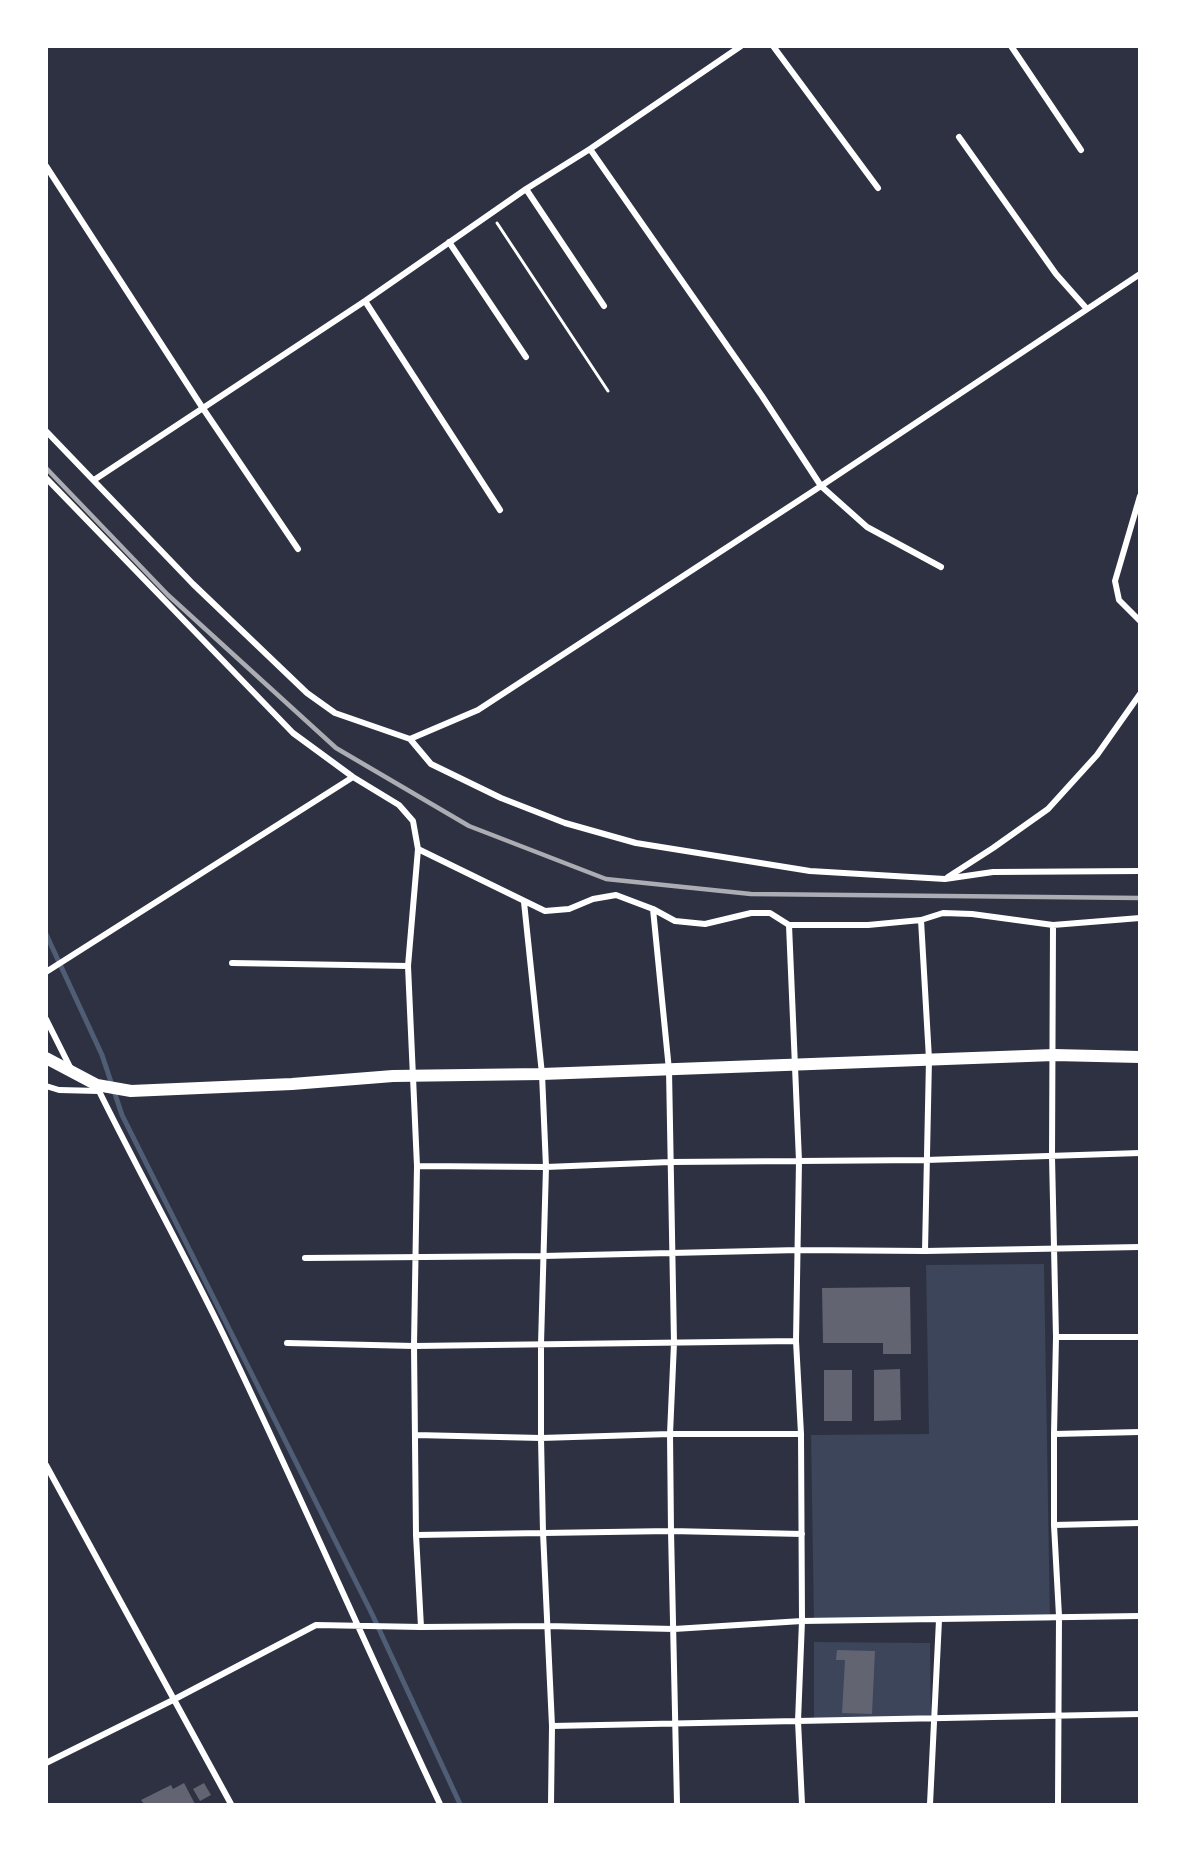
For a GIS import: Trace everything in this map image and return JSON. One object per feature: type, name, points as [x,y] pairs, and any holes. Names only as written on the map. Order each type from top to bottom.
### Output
[{"type":"main road","points":[[46,1058],[101,1088],[131,1091],[412,1076],[669,1070],[1054,1055],[1140,1057]]},
{"type":"street","points":[[94,480],[365,301],[526,189],[590,149],[741,46]]},
{"type":"street","points":[[773,46],[878,188]]},
{"type":"street","points":[[1011,46],[1081,150]]},
{"type":"street","points":[[959,137],[1056,274],[1087,309]]},
{"type":"street","points":[[590,149],[762,396],[821,486],[867,527],[941,567]]},
{"type":"street","points":[[46,166],[202,407],[298,549]]},
{"type":"street","points":[[526,189],[604,306]]},
{"type":"street","points":[[449,243],[526,357]]},
{"type":"street","points":[[410,739],[478,710],[1140,274]]},
{"type":"street","points":[[365,301],[500,510]]},
{"type":"street","points":[[46,431],[193,584],[307,693],[335,713],[410,739],[431,764],[501,798],[566,823],[636,843],[810,871],[945,879],[993,872],[1140,871]]},
{"type":"street","points":[[46,478],[293,732],[353,777],[399,805],[413,820],[418,849],[408,966],[417,1166],[414,1346],[416,1535],[421,1628]]},
{"type":"street","points":[[1140,496],[1115,581],[1119,600],[1140,621]]},
{"type":"street","points":[[945,879],[1048,809],[1097,754],[1140,694]]},
{"type":"street","points":[[47,971],[353,777]]},
{"type":"street","points":[[418,849],[545,911],[569,909],[592,899],[616,895],[653,909],[675,921],[705,924],[751,913],[770,913],[789,925],[868,925],[921,920],[943,913],[972,914],[1053,925],[1140,918]]},
{"type":"street","points":[[524,902],[542,1074],[546,1167],[541,1344],[543,1532],[552,1726],[551,1804]]},
{"type":"street","points":[[653,909],[669,1070],[674,1343],[670,1434],[671,1531],[677,1804]]},
{"type":"street","points":[[921,920],[929,1059],[925,1251]]},
{"type":"street","points":[[789,925],[799,1161],[796,1341],[801,1434],[802,1621],[798,1721],[802,1804]]},
{"type":"street","points":[[1053,925],[1052,1157],[1056,1337],[1054,1525],[1059,1616],[1058,1804]]},
{"type":"street","points":[[232,963],[408,966]]},
{"type":"street","points":[[46,1019],[73,1073]]},
{"type":"street","points":[[46,1086],[59,1090],[101,1088],[289,1473],[356,1625],[440,1804]]},
{"type":"street","points":[[417,1166],[546,1167],[670,1162],[926,1160],[1140,1153]]},
{"type":"street","points":[[305,1258],[1140,1247]]},
{"type":"street","points":[[1056,1337],[1140,1337]]},
{"type":"street","points":[[287,1344],[414,1346],[796,1341]]},
{"type":"street","points":[[1054,1434],[1140,1432]]},
{"type":"street","points":[[416,1435],[542,1438],[670,1434],[801,1434]]},
{"type":"street","points":[[46,1466],[231,1804]]},
{"type":"street","points":[[1054,1525],[1140,1523]]},
{"type":"street","points":[[416,1535],[671,1531],[802,1534]]},
{"type":"street","points":[[46,1763],[174,1700],[316,1624],[421,1628],[547,1626],[674,1629],[802,1621],[1140,1616]]},
{"type":"street","points":[[930,1804],[939,1620]]},
{"type":"street","points":[[552,1726],[1140,1714]]},
{"type":"path","points":[[491,213],[608,391]]},
{"type":"shaded area","points":[[1044,1264],[1050,1621],[814,1623],[811,1435],[929,1434],[926,1265]]},
{"type":"shaded area","points":[[814,1642],[930,1643],[931,1720],[814,1719]]},
{"type":"building","points":[[910,1287],[911,1354],[883,1354],[883,1343],[823,1343],[822,1288]]},
{"type":"building","points":[[900,1369],[901,1420],[874,1421],[874,1370]]},
{"type":"building","points":[[824,1370],[852,1370],[852,1421],[824,1421]]},
{"type":"building","points":[[837,1650],[875,1651],[872,1714],[842,1713],[845,1660],[836,1660]]},
{"type":"building","points":[[184,1783],[195,1804],[144,1804],[141,1800],[171,1785],[173,1789]]},
{"type":"building","points":[[204,1783],[211,1795],[200,1801],[193,1789]]},
{"type":"waterway","points":[[46,934],[102,1055],[122,1115],[372,1614],[460,1804]]},
{"type":"railway","points":[[46,468],[168,595],[336,748],[469,826],[606,879],[751,894],[1140,898]]}]
